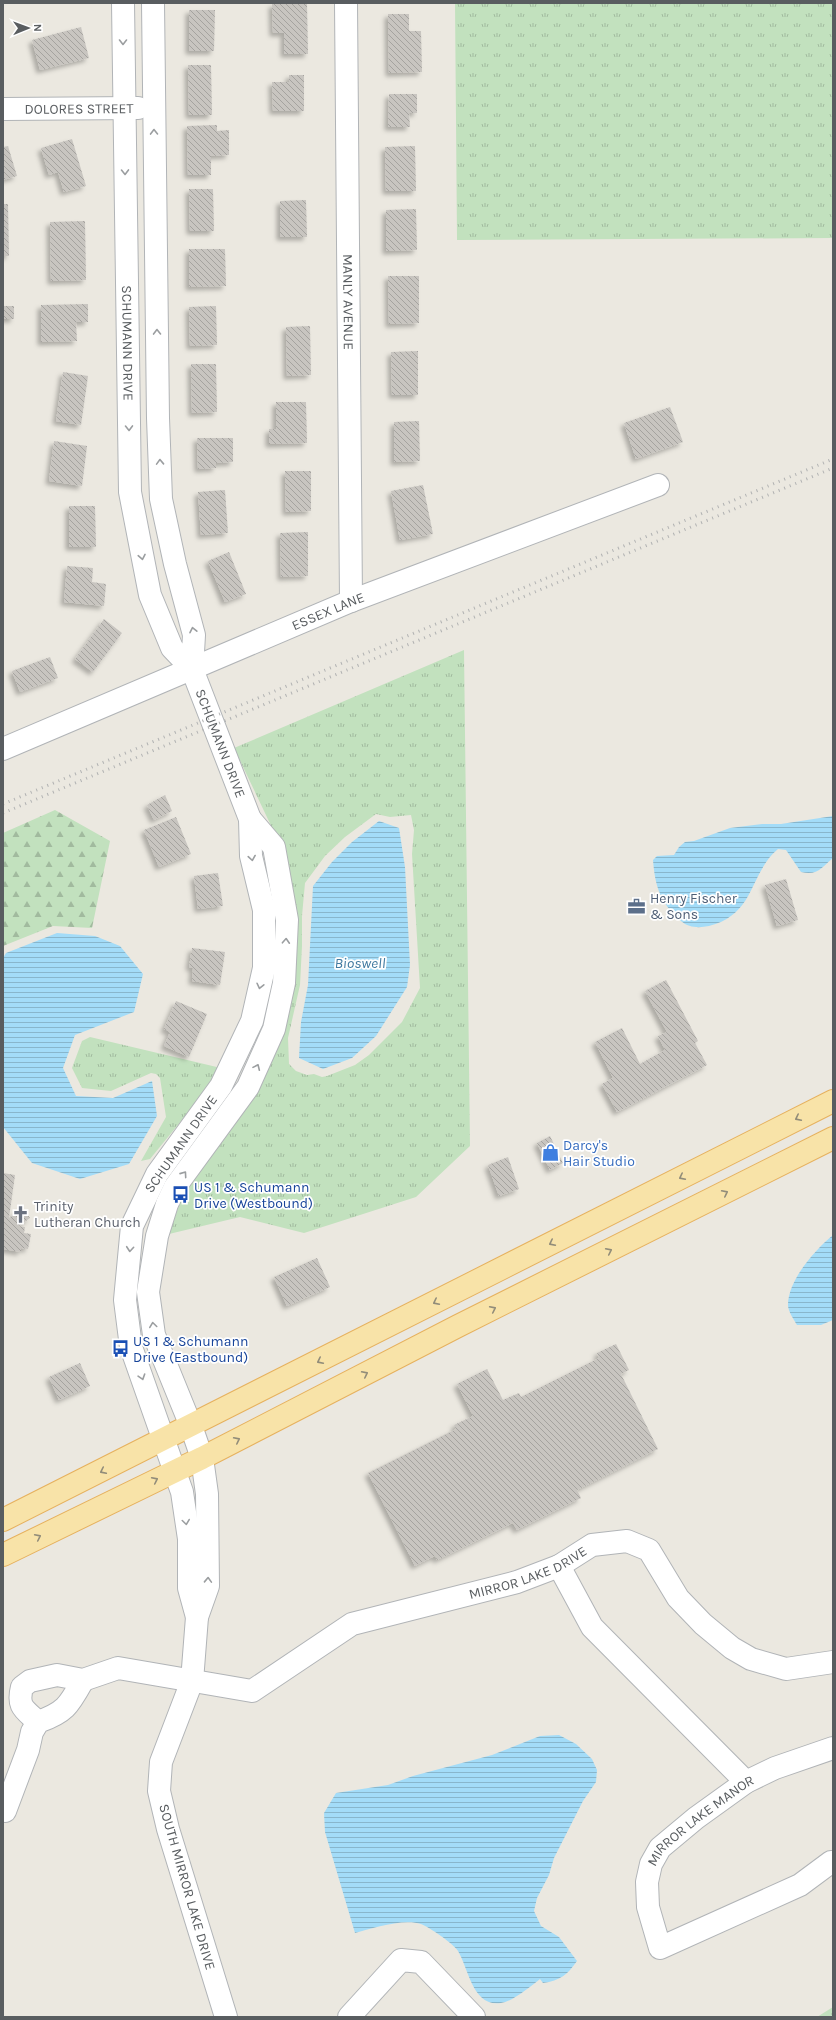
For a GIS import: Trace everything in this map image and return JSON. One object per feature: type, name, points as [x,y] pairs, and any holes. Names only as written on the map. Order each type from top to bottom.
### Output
[{"type":"main road","points":[[3,1520],[163,1441],[833,1100]]},
{"type":"main road","points":[[3,1555],[202,1458],[458,1326],[833,1138]]},
{"type":"street","name":"SCHUMANN DRIVE","points":[[123,3],[130,492],[150,595],[172,648],[192,669],[250,819],[274,847],[288,920],[284,982],[274,1029],[248,1087],[175,1188],[167,1204],[157,1236],[148,1292],[154,1335],[191,1426],[202,1458]]},
{"type":"street","name":"SCHUMANN DRIVE","points":[[153,3],[156,302],[161,490],[175,564],[194,635],[192,669]]},
{"type":"street","name":"MANLY AVENUE","points":[[346,3],[351,601]]},
{"type":"street","name":"DOLORES STREET","points":[[3,109],[154,108]]},
{"type":"street","points":[[127,304],[156,302]]},
{"type":"street","name":"ESSEX LANE","points":[[3,749],[351,601],[658,485]]},
{"type":"street","points":[[130,492],[161,490]]},
{"type":"street","name":"SCHUMANN DRIVE","points":[[175,1470],[163,1441],[131,1346],[125,1300],[132,1226],[157,1174],[222,1086],[252,1021],[264,968],[264,910],[251,856],[250,819]]},
{"type":"street","name":"SOUTH MIRROR LAKE DRIVE","points":[[202,1458],[208,1494],[208,1586],[197,1617],[192,1680],[161,1762],[159,1791],[168,1829],[226,2017]]},
{"type":"street","name":"SOUTH MIRROR LAKE DRIVE","points":[[175,1470],[182,1492],[189,1538],[189,1588],[197,1617]]},
{"type":"street","name":"MIRROR LAKE DRIVE","points":[[83,1680],[118,1668],[252,1691],[352,1624],[517,1582],[559,1566],[592,1545],[627,1541],[649,1550],[678,1598],[703,1624],[732,1648],[752,1659],[786,1669],[833,1662]]},
{"type":"street","points":[[559,1566],[592,1627],[746,1782]]},
{"type":"street","points":[[5,1811],[28,1750],[32,1732],[38,1722],[48,1719],[68,1707],[83,1680],[57,1675],[30,1681],[22,1687],[19,1699],[23,1710],[38,1722]]},
{"type":"street","name":"MIRROR LAKE MANOR","points":[[831,1862],[800,1885],[660,1948],[648,1907],[647,1882],[651,1864],[660,1848],[696,1818],[746,1782],[774,1768],[833,1748]]},
{"type":"street","points":[[349,2017],[401,1960],[421,1962],[474,2017]]},
{"type":"green space","points":[[455,3],[833,3],[833,238],[457,240]]},
{"type":"green space","points":[[464,650],[470,1146],[416,1197],[304,1233],[240,1217],[169,1234],[184,1191],[264,1074],[286,857],[234,748]],"holes":[[[376,814],[390,817],[411,815],[414,830],[412,854],[420,988],[402,1022],[369,1055],[355,1065],[327,1076],[322,1077],[314,1074],[307,1075],[296,1071],[289,1064],[288,1038],[300,985],[302,916],[305,883],[325,856],[345,837]]]},
{"type":"green space","points":[[55,810],[110,841],[92,928],[53,926],[3,946],[3,833]]},
{"type":"green space","points":[[90,1037],[221,1068],[213,1082],[150,1159],[141,1161],[166,1117],[160,1078],[156,1074],[151,1073],[111,1091],[82,1088],[72,1068],[82,1041]]},
{"type":"green space","points":[[833,2007],[833,2017],[817,2017]]},
{"type":"water","points":[[833,816],[833,858],[816,872],[807,873],[801,872],[786,850],[778,849],[762,869],[744,903],[736,912],[724,920],[705,927],[694,927],[687,925],[668,908],[663,901],[655,878],[653,860],[657,856],[674,855],[679,847],[685,842],[694,841],[730,828],[762,824],[781,824]]},
{"type":"water","name":"Bioswell","points":[[379,821],[399,828],[405,867],[410,965],[407,987],[376,1036],[352,1058],[323,1069],[299,1058],[301,1022],[308,985],[313,886],[332,862],[352,842]]},
{"type":"water","points":[[57,933],[95,936],[120,946],[143,974],[134,1012],[75,1035],[63,1068],[76,1096],[113,1098],[152,1081],[157,1116],[129,1164],[80,1179],[32,1163],[3,1127],[3,958],[6,953]]},
{"type":"water","points":[[833,1235],[833,1320],[821,1325],[797,1325],[788,1307],[789,1295],[792,1286],[797,1276],[811,1257]]},
{"type":"water","points":[[559,1735],[576,1744],[592,1759],[597,1770],[596,1782],[583,1801],[554,1858],[549,1875],[537,1898],[534,1911],[541,1926],[559,1937],[577,1961],[567,1973],[554,1981],[543,1983],[540,1979],[510,2000],[501,2003],[491,2003],[478,1993],[456,1948],[425,1926],[414,1922],[406,1922],[379,1926],[355,1933],[325,1832],[324,1813],[336,1793],[388,1785],[413,1776],[492,1755],[540,1736]]},
{"type":"building","points":[[307,3],[308,54],[284,54],[284,33],[273,33],[272,4]]},
{"type":"building","points":[[189,10],[215,10],[214,51],[189,51]]},
{"type":"building","points":[[388,14],[409,14],[409,31],[421,31],[422,72],[389,73]]},
{"type":"building","points":[[81,27],[89,58],[40,70],[32,40]]},
{"type":"building","points":[[188,65],[211,65],[212,115],[189,115]]},
{"type":"building","points":[[289,75],[304,75],[304,111],[273,111],[272,82],[289,82]]},
{"type":"building","points":[[389,94],[417,94],[417,113],[409,113],[410,127],[388,127]]},
{"type":"building","points":[[217,125],[217,131],[229,130],[229,155],[211,156],[211,175],[188,175],[187,126]]},
{"type":"building","points":[[72,139],[86,186],[64,192],[58,172],[49,175],[41,148]]},
{"type":"building","points":[[8,146],[17,176],[3,180],[3,147]]},
{"type":"building","points":[[415,146],[416,191],[386,191],[385,147]]},
{"type":"building","points":[[189,189],[213,189],[214,231],[190,231]]},
{"type":"building","points":[[306,200],[307,237],[280,237],[280,201]]},
{"type":"building","points":[[3,204],[8,204],[9,256],[3,256]]},
{"type":"building","points":[[416,209],[417,250],[386,251],[386,210]]},
{"type":"building","points":[[85,221],[86,280],[51,281],[50,222]]},
{"type":"building","points":[[189,249],[225,249],[226,286],[189,287]]},
{"type":"building","points":[[388,276],[419,276],[419,323],[389,324]]},
{"type":"building","points":[[88,304],[88,322],[76,322],[77,341],[41,342],[41,305]]},
{"type":"building","points":[[3,306],[14,306],[14,319],[3,319]]},
{"type":"building","points":[[216,306],[217,345],[190,346],[189,307]]},
{"type":"building","points":[[310,326],[311,375],[287,376],[286,327]]},
{"type":"building","points":[[418,351],[418,395],[392,395],[391,352]]},
{"type":"building","points":[[191,364],[216,364],[217,412],[192,413]]},
{"type":"building","points":[[63,372],[88,376],[81,425],[56,421]]},
{"type":"building","points":[[276,402],[306,402],[307,443],[269,444],[269,429],[276,429]]},
{"type":"building","points":[[670,407],[683,442],[636,459],[624,423]]},
{"type":"building","points":[[419,421],[420,461],[394,462],[394,422]]},
{"type":"building","points":[[197,438],[233,438],[233,462],[216,463],[216,468],[198,469]]},
{"type":"building","points":[[54,441],[87,446],[82,486],[49,481]]},
{"type":"building","points":[[285,471],[311,471],[311,511],[286,512]]},
{"type":"building","points":[[423,485],[433,534],[400,540],[391,491]]},
{"type":"building","points":[[225,490],[228,533],[201,535],[198,492]]},
{"type":"building","points":[[69,506],[95,506],[96,547],[69,547]]},
{"type":"building","points":[[308,532],[308,576],[281,577],[280,533]]},
{"type":"building","points":[[229,552],[246,594],[225,602],[208,561]]},
{"type":"building","points":[[67,566],[93,568],[92,582],[106,584],[104,606],[64,602]]},
{"type":"building","points":[[104,619],[122,633],[93,672],[75,659]]},
{"type":"building","points":[[50,657],[58,678],[20,692],[12,671]]},
{"type":"building","points":[[165,795],[172,811],[154,820],[147,805]]},
{"type":"building","points":[[176,817],[191,854],[159,867],[144,830]]},
{"type":"building","points":[[218,873],[223,906],[198,909],[194,876]]},
{"type":"building","points":[[786,879],[798,920],[777,926],[765,885]]},
{"type":"building","points":[[192,948],[225,952],[220,985],[192,981],[193,968],[189,967]]},
{"type":"building","points":[[666,980],[698,1041],[695,1043],[707,1065],[617,1112],[602,1084],[613,1078],[595,1042],[622,1028],[640,1064],[665,1050],[658,1036],[667,1032],[645,991]]},
{"type":"building","points":[[176,1001],[207,1014],[189,1057],[164,1046],[170,1032],[164,1029]]},
{"type":"building","name":"Darcy's Hair Studio","points":[[550,1136],[563,1163],[550,1170],[537,1143]]},
{"type":"building","points":[[508,1157],[519,1189],[499,1196],[488,1165]]},
{"type":"building","name":"Trinity Lutheran Church","points":[[3,1173],[15,1175],[9,1218],[22,1207],[30,1218],[19,1226],[25,1227],[24,1233],[31,1234],[28,1249],[21,1248],[21,1252],[3,1249]]},
{"type":"building","points":[[317,1258],[330,1287],[287,1306],[274,1277]]},
{"type":"building","points":[[616,1344],[629,1370],[621,1374],[658,1449],[577,1490],[581,1498],[517,1530],[513,1523],[437,1560],[435,1556],[415,1566],[368,1473],[456,1429],[454,1425],[473,1416],[457,1384],[487,1369],[503,1400],[519,1393],[521,1397],[599,1358],[597,1353]]},
{"type":"building","points":[[80,1363],[90,1386],[59,1400],[49,1377]]},
{"type":"railway","points":[[3,804],[833,459]]},
{"type":"railway","points":[[3,813],[833,468]]},
{"type":"place","name":"Henry Fischer & Sons","points":[[637,906]]},
{"type":"place","name":"Darcy's Hair Studio","points":[[550,1153]]},
{"type":"place","name":"US 1 & Schumann Drive (Westbound)","points":[[181,1195]]},
{"type":"place","name":"Trinity Lutheran Church","points":[[21,1214]]},
{"type":"place","name":"US 1 & Schumann Drive (Eastbound)","points":[[120,1349]]}]
